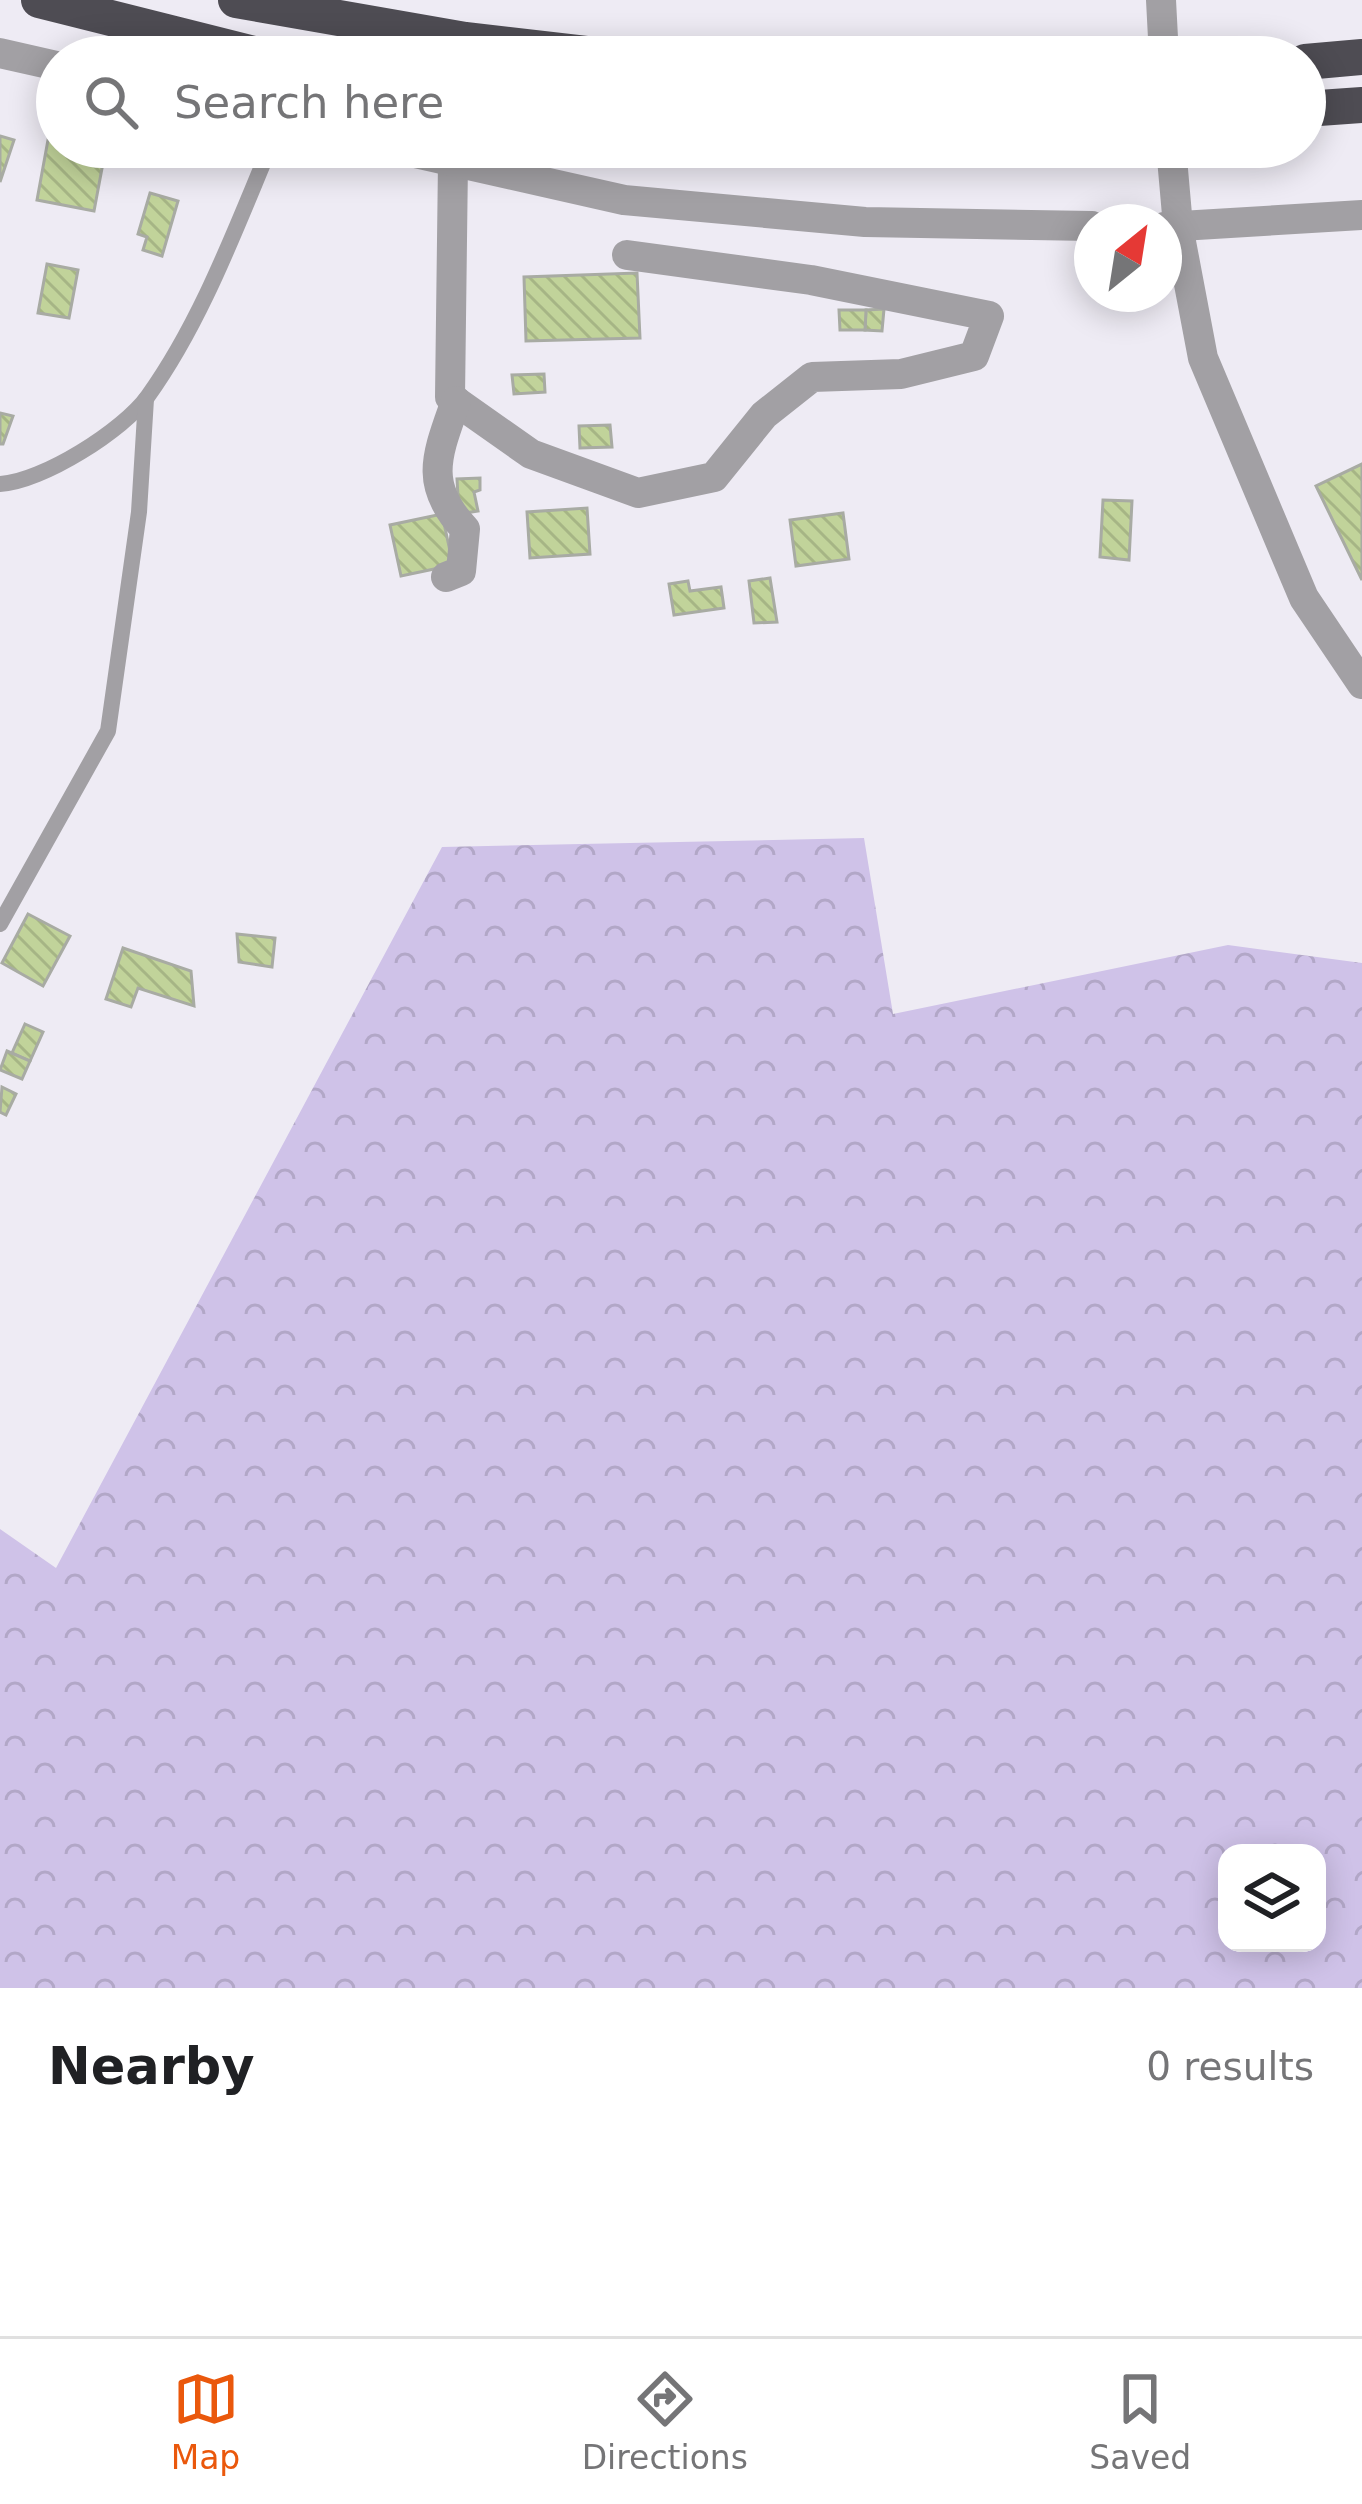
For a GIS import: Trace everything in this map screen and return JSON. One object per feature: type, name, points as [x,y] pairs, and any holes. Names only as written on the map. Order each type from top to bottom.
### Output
[{"type":"highway","points":[[39,0],[182,36]]},
{"type":"highway","points":[[236,0],[442,36]]},
{"type":"highway","points":[[1326,60],[1362,56]]},
{"type":"highway","points":[[1326,108],[1362,105]]},
{"type":"street","points":[[1161,0],[1163,36]]},
{"type":"street","points":[[0,52],[36,61]]},
{"type":"street","points":[[453,168],[450,397],[531,454],[638,493],[713,476],[764,415],[812,377],[901,374],[974,356],[989,316],[811,280],[627,254]]},
{"type":"street","points":[[480,168],[624,200],[865,222],[1074,226]]},
{"type":"street","points":[[1171,168],[1171,204]]},
{"type":"street","points":[[1182,225],[1362,214]]},
{"type":"street","points":[[1182,271],[1203,358],[1304,598],[1362,684]]},
{"type":"street","points":[[446,577],[461,571],[465,529],[441,503],[436,488],[442,442],[456,400]]},
{"type":"lane","points":[[0,484],[62,463],[146,399],[217,270],[260,168]]},
{"type":"lane","points":[[0,924],[108,731],[139,512],[146,399]]},
{"type":"green space","points":[[864,838],[893,1014],[1228,945],[1362,963],[1362,1988],[0,1988],[0,1529],[56,1568],[442,847]]},
{"type":"building","points":[[0,136],[14,140],[0,182]]},
{"type":"building","points":[[43,168],[102,168],[94,211],[37,200]]},
{"type":"building","points":[[150,193],[178,201],[162,256],[143,250],[147,237],[138,234]]},
{"type":"building","points":[[47,264],[78,270],[69,318],[38,313]]},
{"type":"building","points":[[637,273],[640,338],[526,341],[524,277]]},
{"type":"building","points":[[884,309],[882,331],[865,330],[866,310]]},
{"type":"building","points":[[839,310],[866,310],[865,330],[840,330]]},
{"type":"building","points":[[544,374],[545,392],[514,394],[512,375]]},
{"type":"building","points":[[0,413],[13,416],[3,444],[0,444]]},
{"type":"building","points":[[610,425],[612,447],[580,448],[579,426]]},
{"type":"building","points":[[1362,464],[1362,580],[1316,486]]},
{"type":"building","points":[[480,478],[480,490],[474,492],[478,511],[459,514],[457,479]]},
{"type":"building","points":[[1103,500],[1132,501],[1129,560],[1100,557]]},
{"type":"building","points":[[587,508],[590,554],[530,558],[527,512]]},
{"type":"building","points":[[843,513],[849,559],[796,566],[790,520]]},
{"type":"building","points":[[442,514],[453,565],[401,576],[390,525]]},
{"type":"building","points":[[770,578],[777,622],[754,623],[749,581]]},
{"type":"building","points":[[688,581],[690,591],[721,587],[724,608],[674,615],[669,584]]},
{"type":"building","points":[[28,914],[70,936],[43,986],[2,963]]},
{"type":"building","points":[[237,934],[275,938],[272,967],[239,962]]},
{"type":"building","points":[[123,948],[191,971],[194,1006],[138,988],[131,1007],[106,999]]},
{"type":"building","points":[[25,1024],[43,1032],[30,1061],[12,1053]]},
{"type":"building","points":[[7,1051],[30,1061],[22,1079],[0,1070]]},
{"type":"building","points":[[2,1087],[16,1094],[6,1115],[0,1112]]}]
